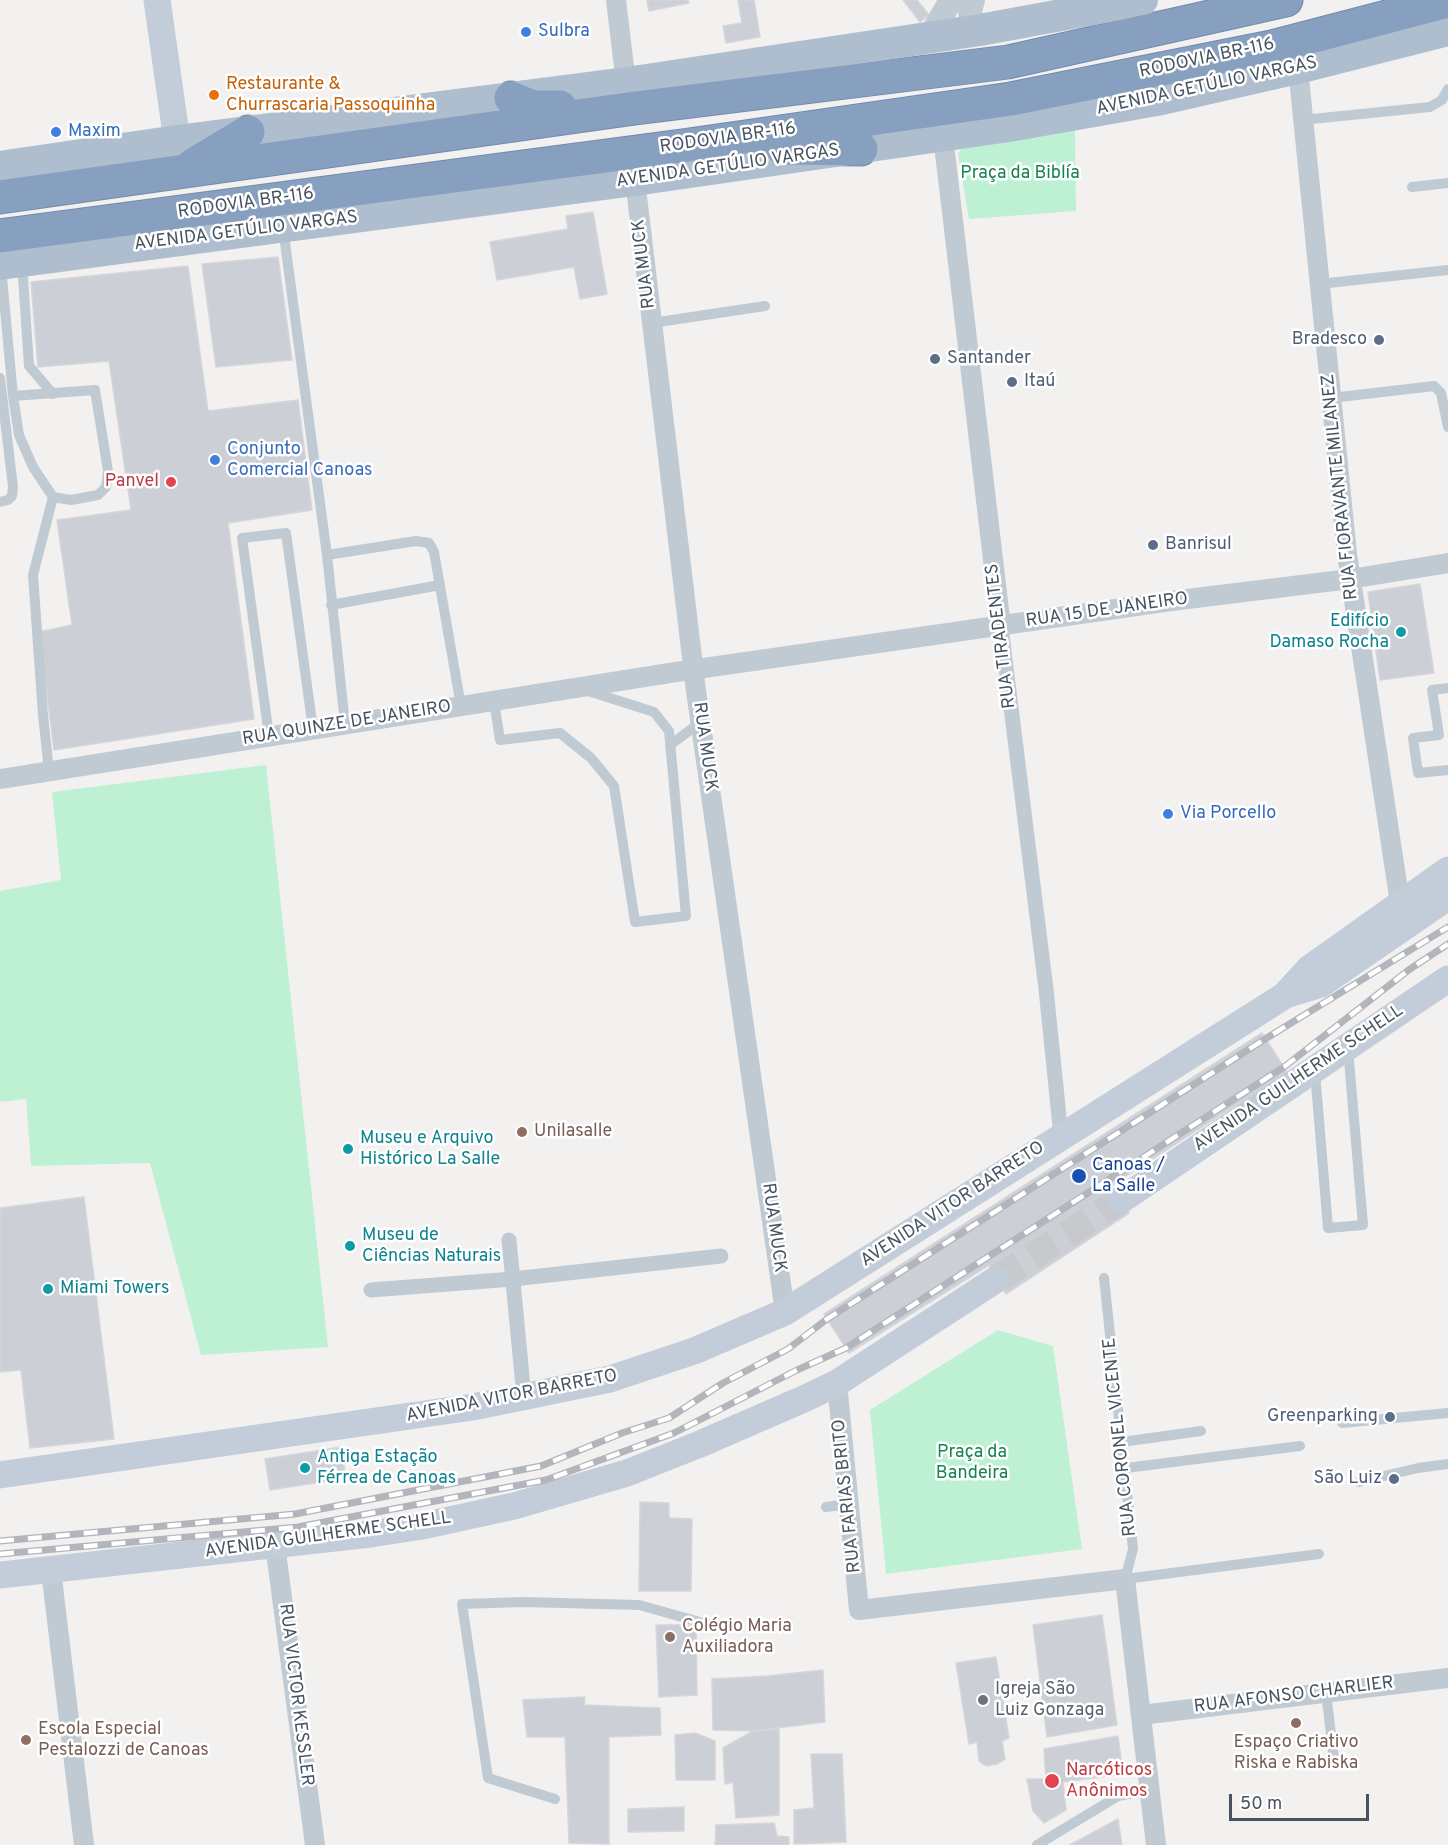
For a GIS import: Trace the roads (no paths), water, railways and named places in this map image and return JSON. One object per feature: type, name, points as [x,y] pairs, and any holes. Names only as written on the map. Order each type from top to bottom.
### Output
[{"type":"highway","points":[[0,197],[178,157],[635,108],[1008,62],[1286,0]]},
{"type":"highway","name":"RODOVIA BR-116","points":[[6,256],[682,146],[1011,99],[1272,47],[1448,1]]},
{"type":"highway","points":[[511,98],[533,107],[551,108],[979,50],[997,53],[1008,62]]},
{"type":"highway","points":[[178,157],[248,132]]},
{"type":"highway","points":[[682,146],[861,149]]},
{"type":"main road","points":[[0,167],[178,157],[157,0]]},
{"type":"main road","points":[[248,132],[626,83],[928,38],[977,15],[1142,0]]},
{"type":"main road","name":"AVENIDA GETÚLIO VARGAS","points":[[6,256],[283,228],[861,149],[1107,109],[1298,68],[1448,30]]},
{"type":"main road","points":[[1284,996],[1310,968],[1448,870]]},
{"type":"main road","points":[[1284,996],[1321,984],[1448,897]]},
{"type":"main road","name":"AVENIDA GUILHERME SCHELL","points":[[1121,1200],[1448,979]]},
{"type":"main road","name":"AVENIDA VITOR BARRETO","points":[[0,1475],[405,1419],[610,1379],[694,1351],[785,1312],[1284,996]]},
{"type":"main road","name":"AVENIDA GUILHERME SCHELL","points":[[0,1575],[275,1545],[422,1526],[514,1506],[627,1473],[743,1426],[837,1383],[997,1279]]},
{"type":"street","points":[[616,0],[626,83]]},
{"type":"street","points":[[928,38],[951,0]]},
{"type":"street","name":"RUA FIORAVANTE MILANEZ","points":[[1298,68],[1350,579],[1400,903]]},
{"type":"street","name":"RUA TIRADENTES","points":[[943,136],[1046,989],[1061,1136]]},
{"type":"street","name":"RUA MUCK","points":[[635,180],[694,670],[785,1312]]},
{"type":"street","name":"RUA 15 DE JANEIRO","points":[[694,670],[1171,601],[1350,579],[1448,563]]},
{"type":"street","name":"RUA QUINZE DE JANEIRO","points":[[0,779],[694,670]]},
{"type":"street","points":[[509,1240],[524,1397]]},
{"type":"street","points":[[371,1290],[513,1279],[721,1256]]},
{"type":"street","name":"RUA FARIAS BRITO","points":[[837,1383],[859,1610],[1125,1579]]},
{"type":"street","name":"RUA VICTOR KESSLER","points":[[275,1545],[315,1845]]},
{"type":"street","points":[[51,1570],[84,1845]]},
{"type":"street","name":"RUA CORONEL VICENTE","points":[[1125,1579],[1156,1845]]},
{"type":"street","name":"RUA AFONSO CHARLIER","points":[[1141,1715],[1448,1678]]},
{"type":"lane","points":[[1302,120],[1430,108],[1442,100],[1448,89]]},
{"type":"lane","points":[[1413,187],[1448,183]]},
{"type":"lane","points":[[283,228],[327,555],[345,724]]},
{"type":"lane","points":[[6,256],[29,366],[53,394]]},
{"type":"lane","points":[[6,256],[13,396],[19,435],[33,467],[53,497],[71,500],[98,495],[106,487],[108,471],[95,390],[13,396]]},
{"type":"lane","points":[[1319,284],[1448,270]]},
{"type":"lane","points":[[652,322],[765,306]]},
{"type":"lane","points":[[0,378],[13,487],[12,496],[0,502]]},
{"type":"lane","points":[[1331,398],[1434,386],[1441,393],[1448,427]]},
{"type":"lane","points":[[50,771],[43,715],[33,575],[53,497]]},
{"type":"lane","points":[[269,736],[242,538],[286,533],[313,729]]},
{"type":"lane","points":[[327,555],[416,542],[429,543],[434,552],[461,706]]},
{"type":"lane","points":[[331,605],[440,585]]},
{"type":"lane","points":[[494,700],[500,740],[560,733],[591,758],[614,786],[635,922],[686,916],[669,731],[654,712],[576,687]]},
{"type":"lane","points":[[1448,688],[1432,690],[1439,735],[1413,738],[1418,773],[1448,770]]},
{"type":"lane","points":[[670,745],[701,722]]},
{"type":"lane","points":[[1314,1069],[1328,1228],[1363,1225],[1348,1047]]},
{"type":"lane","name":"RUA CORONEL VICENTE","points":[[1104,1278],[1133,1549],[1125,1579]]},
{"type":"lane","points":[[1342,1423],[1448,1413]]},
{"type":"lane","points":[[1122,1442],[1201,1431]]},
{"type":"lane","points":[[1126,1468],[1300,1446]]},
{"type":"lane","points":[[1359,1482],[1418,1468],[1448,1464]]},
{"type":"lane","points":[[826,1508],[849,1504]]},
{"type":"lane","points":[[1125,1579],[1319,1554]]},
{"type":"lane","points":[[555,1799],[488,1778],[462,1604],[523,1602],[639,1605],[718,1626]]},
{"type":"lane","points":[[1326,1693],[1334,1759]]},
{"type":"lane","points":[[1037,1845],[1118,1796],[1149,1790]]},
{"type":"tunnel","points":[[997,1279],[1121,1200]]},
{"type":"railway","points":[[0,1541],[295,1514],[541,1466],[622,1433],[669,1418],[723,1383],[788,1349],[827,1319],[1265,1039],[1448,927]]},
{"type":"railway","points":[[0,1554],[298,1527],[546,1480],[674,1433],[797,1370],[846,1348],[1284,1067],[1410,969],[1448,944]]},
{"type":"place","name":"Sulbra","points":[[526,32]]},
{"type":"place","name":"Restaurante & Churrascaria Passoquinha","points":[[214,95]]},
{"type":"place","name":"Maxim","points":[[56,132]]},
{"type":"place","name":"Bradesco","points":[[1379,340]]},
{"type":"place","name":"Santander","points":[[935,359]]},
{"type":"place","name":"Itaú","points":[[1012,382]]},
{"type":"place","name":"Conjunto Comercial Canoas","points":[[215,460]]},
{"type":"place","name":"Panvel","points":[[171,482]]},
{"type":"place","name":"Banrisul","points":[[1153,545]]},
{"type":"place","name":"Edifício Damaso Rocha","points":[[1401,632]]},
{"type":"place","name":"Via Porcello","points":[[1168,814]]},
{"type":"place","name":"Unilasalle","points":[[522,1132]]},
{"type":"place","name":"Museu e Arquivo Histórico La Salle","points":[[348,1149]]},
{"type":"place","name":"Canoas / La Salle","points":[[1079,1176]]},
{"type":"place","name":"Museu de Ciências Naturais","points":[[350,1246]]},
{"type":"place","name":"Miami Towers","points":[[48,1289]]},
{"type":"place","name":"Greenparking","points":[[1390,1417]]},
{"type":"place","name":"Antiga Estação Férrea de Canoas","points":[[305,1468]]},
{"type":"place","name":"São Luiz","points":[[1394,1479]]},
{"type":"place","name":"Colégio Maria Auxiliadora","points":[[670,1637]]},
{"type":"place","name":"Igreja São Luiz Gonzaga","points":[[983,1700]]},
{"type":"place","name":"Espaço Criativo Riska e Rabiska","points":[[1296,1723]]},
{"type":"place","name":"Escola Especial Pestalozzi de Canoas","points":[[26,1740]]},
{"type":"place","name":"Narcóticos Anônimos","points":[[1052,1781]]},
{"type":"park label","name":"Praça da Biblía","points":[[1020,174]]},
{"type":"park label","name":"Praça da Bandeira","points":[[972,1463]]}]
